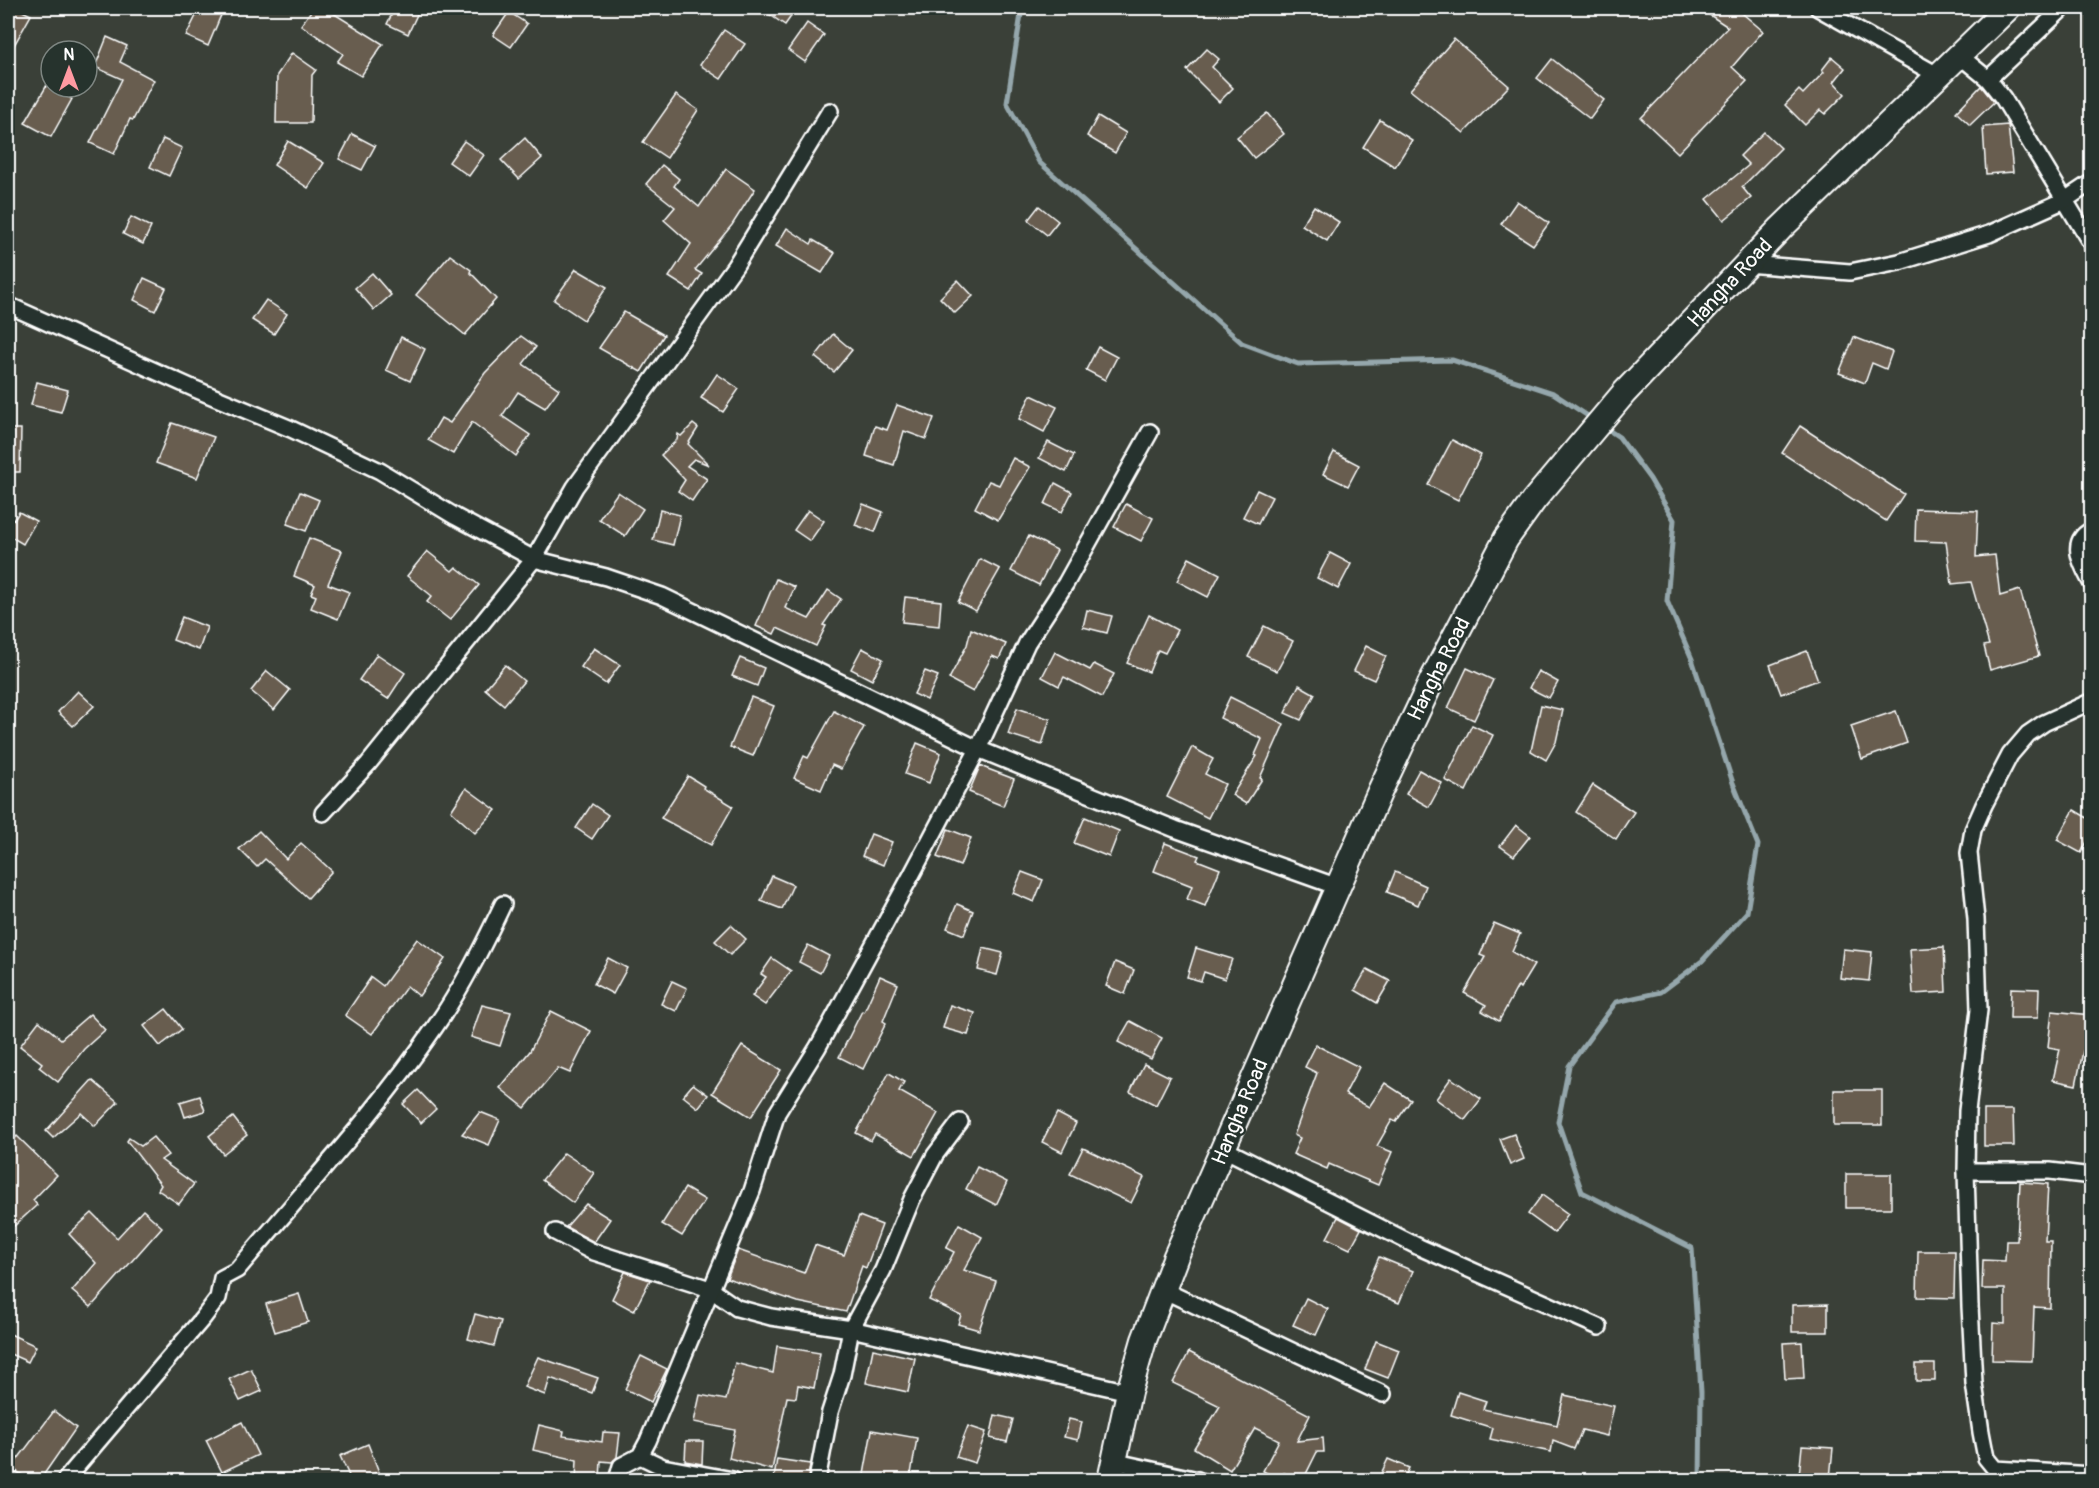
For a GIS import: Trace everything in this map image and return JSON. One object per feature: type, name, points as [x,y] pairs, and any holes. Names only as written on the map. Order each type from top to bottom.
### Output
[{"type":"highway","name":"Hangha Road","points":[[1111,1471],[1128,1392],[1163,1290],[1338,887],[1427,690],[1506,539],[1578,445],[1624,393],[1781,228],[2008,8]]},
{"type":"street","points":[[1818,8],[1940,76]]},
{"type":"street","points":[[1988,79],[2063,8]]},
{"type":"street","points":[[1960,56],[1988,79],[2022,127],[2091,245]]},
{"type":"street","points":[[323,813],[368,764],[534,559],[575,487],[735,266],[830,111]]},
{"type":"street","points":[[1747,264],[1850,272],[1956,246],[1989,234],[2065,200],[2091,182]]},
{"type":"street","points":[[8,305],[369,466],[534,559],[606,577],[662,596],[762,647],[978,749],[1175,830],[1338,887]]},
{"type":"street","points":[[616,1480],[621,1466],[640,1456],[752,1191],[777,1113],[818,1047],[978,749],[1027,643],[1066,583],[1150,432]]},
{"type":"street","points":[[2091,530],[2085,533],[2078,545],[2079,559],[2091,584]]},
{"type":"street","points":[[2091,701],[2044,723],[2028,734],[2006,763],[1973,830],[1969,853],[1976,919],[1979,1010],[1967,1111],[1966,1171],[1974,1383],[1986,1458],[1995,1475],[2091,1475]]},
{"type":"street","points":[[65,1480],[203,1318],[218,1298],[222,1278],[237,1270],[394,1083],[436,1026],[477,958],[503,903]]},
{"type":"street","points":[[817,1480],[830,1412],[842,1376],[851,1329],[883,1270],[912,1199],[931,1164],[960,1122]]},
{"type":"street","points":[[1224,1149],[1419,1247],[1599,1327]]},
{"type":"street","points":[[1966,1171],[2050,1171],[2091,1176]]},
{"type":"street","points":[[555,1232],[591,1251],[710,1289],[737,1308],[771,1317],[851,1329],[1128,1392]]},
{"type":"street","points":[[1163,1290],[1383,1394]]},
{"type":"street","points":[[640,1456],[663,1467],[726,1480]]},
{"type":"street","points":[[1111,1471],[1198,1480]]},
{"type":"building","points":[[8,8],[16,8],[31,15],[8,56]]},
{"type":"building","points":[[200,8],[224,8],[208,46],[186,36]]},
{"type":"building","points":[[313,8],[325,8],[383,44],[361,76],[337,62],[343,54],[301,25]]},
{"type":"building","points":[[395,8],[420,8],[408,34],[387,24]]},
{"type":"building","points":[[760,8],[797,8],[785,25]]},
{"type":"building","points":[[1699,8],[1736,8],[1763,31],[1732,67],[1747,81],[1678,153],[1641,118],[1728,27]]},
{"type":"building","points":[[509,12],[527,24],[511,47],[493,35]]},
{"type":"building","points":[[807,23],[824,35],[805,62],[788,50]]},
{"type":"building","points":[[724,30],[745,44],[721,79],[700,65]]},
{"type":"building","points":[[107,37],[127,46],[120,62],[154,80],[133,120],[130,119],[114,154],[90,143],[122,79],[99,69],[99,57]]},
{"type":"building","points":[[1454,39],[1509,86],[1464,133],[1410,90]]},
{"type":"building","points":[[1207,49],[1219,59],[1212,67],[1233,88],[1219,102],[1187,70]]},
{"type":"building","points":[[292,53],[316,70],[312,75],[311,123],[276,123],[277,75]]},
{"type":"building","points":[[1832,57],[1845,68],[1834,82],[1845,94],[1825,114],[1820,110],[1805,125],[1785,105],[1799,90],[1803,94],[1824,72],[1822,70]]},
{"type":"building","points":[[1552,59],[1604,100],[1590,119],[1537,78]]},
{"type":"building","points":[[1981,86],[1994,102],[1970,125],[1956,112]]},
{"type":"building","points":[[676,95],[698,110],[667,158],[643,142]]},
{"type":"building","points":[[39,99],[72,99],[51,137],[25,123]]},
{"type":"building","points":[[1267,113],[1284,134],[1254,158],[1237,137]]},
{"type":"building","points":[[1098,116],[1126,133],[1115,153],[1087,136]]},
{"type":"building","points":[[1380,120],[1412,140],[1395,167],[1363,147]]},
{"type":"building","points":[[2008,125],[2013,172],[1986,174],[1983,127]]},
{"type":"building","points":[[1764,132],[1781,148],[1742,187],[1751,198],[1724,220],[1707,199],[1749,165],[1740,156]]},
{"type":"building","points":[[352,134],[375,146],[362,170],[339,159]]},
{"type":"building","points":[[525,138],[542,158],[519,179],[501,160]]},
{"type":"building","points":[[163,139],[182,148],[169,176],[150,167]]},
{"type":"building","points":[[288,141],[324,163],[308,188],[274,165]]},
{"type":"building","points":[[464,141],[484,155],[469,176],[449,162]]},
{"type":"building","points":[[662,165],[679,179],[674,186],[699,207],[726,169],[755,189],[732,225],[695,270],[702,274],[691,291],[669,277],[691,244],[664,220],[675,207],[646,184]]},
{"type":"building","points":[[1517,201],[1549,223],[1533,245],[1501,224]]},
{"type":"building","points":[[1039,206],[1058,221],[1047,235],[1028,220]]},
{"type":"building","points":[[1314,206],[1339,222],[1327,241],[1302,225]]},
{"type":"building","points":[[131,217],[151,227],[143,244],[123,234]]},
{"type":"building","points":[[787,228],[811,244],[813,240],[835,253],[822,273],[776,246]]},
{"type":"building","points":[[450,255],[471,270],[470,272],[496,299],[465,335],[416,295]]},
{"type":"building","points":[[576,269],[607,287],[584,320],[554,300]]},
{"type":"building","points":[[372,273],[391,295],[374,310],[355,288]]},
{"type":"building","points":[[144,278],[166,288],[155,311],[134,300]]},
{"type":"building","points":[[958,280],[973,296],[955,313],[940,298]]},
{"type":"building","points":[[266,300],[287,314],[274,334],[252,320]]},
{"type":"building","points":[[624,312],[664,335],[641,372],[599,348]]},
{"type":"building","points":[[833,334],[852,350],[834,372],[815,357]]},
{"type":"building","points":[[521,336],[536,347],[523,364],[559,389],[545,408],[518,392],[502,416],[530,435],[516,456],[472,422],[453,454],[428,440],[441,418],[450,423],[485,373]]},
{"type":"building","points":[[401,337],[425,349],[410,381],[386,370]]},
{"type":"building","points":[[1854,337],[1892,352],[1886,369],[1872,363],[1865,383],[1839,373]]},
{"type":"building","points":[[1098,347],[1117,357],[1105,380],[1086,370]]},
{"type":"building","points":[[717,374],[739,389],[723,412],[701,398]]},
{"type":"building","points":[[37,382],[68,390],[61,412],[31,405]]},
{"type":"building","points":[[1031,395],[1057,407],[1044,432],[1019,419]]},
{"type":"building","points":[[897,405],[934,418],[926,439],[904,431],[894,465],[866,456],[875,426],[887,430]]},
{"type":"building","points":[[172,423],[214,437],[197,478],[156,463]]},
{"type":"building","points":[[693,424],[698,428],[688,444],[709,465],[694,459],[687,466],[707,479],[692,501],[678,491],[685,480],[661,455],[677,440],[678,434],[681,436]]},
{"type":"building","points":[[1800,426],[1904,494],[1886,521],[1782,453]]},
{"type":"building","points":[[8,429],[21,429],[20,472],[8,472]]},
{"type":"building","points":[[1452,440],[1481,455],[1458,500],[1428,485]]},
{"type":"building","points":[[1048,442],[1074,455],[1066,472],[1039,458]]},
{"type":"building","points":[[1334,452],[1359,465],[1348,486],[1323,474]]},
{"type":"building","points":[[1013,458],[1030,467],[998,520],[975,508],[989,481],[999,485]]},
{"type":"building","points":[[1055,483],[1072,492],[1062,512],[1045,504]]},
{"type":"building","points":[[1257,490],[1272,497],[1258,524],[1243,517]]},
{"type":"building","points":[[300,492],[319,500],[306,531],[287,524]]},
{"type":"building","points":[[618,492],[643,509],[625,536],[599,519]]},
{"type":"building","points":[[863,504],[883,512],[875,532],[855,525]]},
{"type":"building","points":[[1126,504],[1153,518],[1141,541],[1114,527]]},
{"type":"building","points":[[1916,509],[1978,511],[1976,557],[1995,555],[2000,596],[2020,590],[2039,656],[1990,670],[1984,646],[1989,645],[1971,582],[1952,584],[1946,542],[1915,541]]},
{"type":"building","points":[[660,510],[680,515],[673,545],[653,540]]},
{"type":"building","points":[[808,510],[824,521],[810,541],[794,530]]},
{"type":"building","points":[[19,512],[36,521],[23,544],[8,535],[8,515],[14,520]]},
{"type":"building","points":[[1029,536],[1057,550],[1039,585],[1011,571]]},
{"type":"building","points":[[309,538],[342,551],[328,584],[349,592],[338,619],[311,608],[316,596],[311,594],[315,585],[294,576]]},
{"type":"building","points":[[427,551],[452,571],[456,567],[479,585],[450,620],[427,602],[432,596],[407,576]]},
{"type":"building","points":[[1330,553],[1351,564],[1338,589],[1317,578]]},
{"type":"building","points":[[1189,558],[1220,574],[1208,597],[1177,581]]},
{"type":"building","points":[[980,559],[1000,569],[976,611],[958,602]]},
{"type":"building","points":[[776,579],[795,587],[785,608],[809,619],[828,590],[841,599],[823,625],[826,626],[816,646],[777,628],[774,634],[756,626]]},
{"type":"building","points":[[905,597],[941,601],[939,626],[902,622]]},
{"type":"building","points":[[1087,610],[1112,616],[1107,633],[1083,627]]},
{"type":"building","points":[[1149,615],[1177,630],[1165,653],[1158,650],[1149,672],[1127,663]]},
{"type":"building","points":[[182,617],[207,627],[199,650],[173,640]]},
{"type":"building","points":[[1264,626],[1293,641],[1277,671],[1248,657]]},
{"type":"building","points":[[971,629],[1006,644],[999,659],[992,656],[973,692],[949,679],[967,645]]},
{"type":"building","points":[[1366,646],[1386,656],[1374,680],[1354,671]]},
{"type":"building","points":[[594,648],[620,665],[606,684],[581,667]]},
{"type":"building","points":[[862,648],[883,659],[872,680],[851,669]]},
{"type":"building","points":[[1807,651],[1818,680],[1781,694],[1770,665]]},
{"type":"building","points":[[1055,652],[1090,670],[1094,664],[1114,674],[1102,697],[1064,677],[1059,686],[1042,677]]},
{"type":"building","points":[[377,654],[405,673],[388,699],[359,680]]},
{"type":"building","points":[[740,658],[764,668],[757,686],[732,676]]},
{"type":"building","points":[[505,665],[524,681],[504,705],[485,689]]},
{"type":"building","points":[[1467,668],[1493,680],[1474,720],[1448,708]]},
{"type":"building","points":[[267,671],[290,690],[274,710],[251,691]]},
{"type":"building","points":[[925,671],[938,676],[927,700],[914,694]]},
{"type":"building","points":[[1538,671],[1558,682],[1549,698],[1529,688]]},
{"type":"building","points":[[1299,685],[1315,694],[1301,720],[1285,713]]},
{"type":"building","points":[[78,691],[94,706],[73,726],[58,712]]},
{"type":"building","points":[[751,697],[774,706],[753,756],[730,747]]},
{"type":"building","points":[[1230,697],[1284,724],[1260,778],[1262,779],[1246,804],[1232,795],[1257,756],[1255,755],[1262,739],[1220,718]]},
{"type":"building","points":[[1541,705],[1563,710],[1556,742],[1546,760],[1531,751]]},
{"type":"building","points":[[1017,708],[1050,719],[1042,745],[1008,734]]},
{"type":"building","points":[[834,711],[864,727],[841,769],[832,765],[821,790],[794,778],[804,756],[808,758]]},
{"type":"building","points":[[1896,711],[1907,743],[1862,759],[1851,726]]},
{"type":"building","points":[[1472,725],[1493,735],[1466,791],[1445,780]]},
{"type":"building","points":[[917,743],[941,753],[929,783],[905,774]]},
{"type":"building","points":[[1192,747],[1213,759],[1205,774],[1225,784],[1208,818],[1167,797]]},
{"type":"building","points":[[980,766],[1014,779],[1003,806],[969,792]]},
{"type":"building","points":[[1419,770],[1442,783],[1429,807],[1406,794]]},
{"type":"building","points":[[688,776],[733,806],[711,845],[661,818]]},
{"type":"building","points":[[1593,785],[1634,812],[1616,839],[1576,812]]},
{"type":"building","points":[[466,788],[496,810],[475,833],[451,811]]},
{"type":"building","points":[[592,804],[608,815],[592,839],[576,828]]},
{"type":"building","points":[[2074,810],[2091,820],[2091,834],[2081,853],[2057,840]]},
{"type":"building","points":[[1085,817],[1119,831],[1109,857],[1074,843]]},
{"type":"building","points":[[1516,825],[1530,836],[1514,856],[1500,846]]},
{"type":"building","points":[[948,829],[971,838],[960,866],[937,857]]},
{"type":"building","points":[[259,831],[286,859],[301,843],[332,871],[308,898],[265,859],[257,867],[239,849]]},
{"type":"building","points":[[871,834],[892,842],[883,865],[862,856]]},
{"type":"building","points":[[1165,843],[1199,856],[1197,860],[1220,869],[1205,906],[1187,899],[1192,886],[1154,871]]},
{"type":"building","points":[[1022,872],[1043,880],[1034,902],[1013,893]]},
{"type":"building","points":[[1395,872],[1426,886],[1418,905],[1387,892]]},
{"type":"building","points":[[772,876],[793,885],[782,909],[761,901]]},
{"type":"building","points":[[957,904],[973,911],[964,935],[947,928]]},
{"type":"building","points":[[1494,923],[1520,934],[1512,952],[1534,965],[1520,988],[1518,986],[1499,1021],[1482,1011],[1486,1005],[1464,993],[1485,957],[1480,955]]},
{"type":"building","points":[[731,925],[746,939],[730,955],[715,941]]},
{"type":"building","points":[[417,939],[445,959],[419,996],[407,986],[372,1034],[345,1015],[371,977],[383,986]]},
{"type":"building","points":[[808,945],[829,956],[820,973],[799,962]]},
{"type":"building","points":[[1944,947],[1946,992],[1913,994],[1910,949]]},
{"type":"building","points":[[983,948],[1003,953],[997,975],[978,970]]},
{"type":"building","points":[[1196,948],[1232,959],[1225,979],[1204,972],[1201,981],[1187,977]]},
{"type":"building","points":[[1843,949],[1872,952],[1869,981],[1840,978]]},
{"type":"building","points":[[608,958],[627,968],[613,994],[594,984]]},
{"type":"building","points":[[772,958],[791,971],[765,1005],[752,996],[766,977],[761,974]]},
{"type":"building","points":[[1115,962],[1134,970],[1125,994],[1106,986]]},
{"type":"building","points":[[1367,969],[1390,981],[1377,1003],[1355,990]]},
{"type":"building","points":[[880,976],[898,984],[883,1021],[886,1023],[863,1069],[839,1057],[862,1011],[864,1012]]},
{"type":"building","points":[[672,981],[687,988],[676,1011],[661,1004]]},
{"type":"building","points":[[2011,988],[2039,989],[2038,1018],[2010,1018]]},
{"type":"building","points":[[482,1005],[511,1012],[500,1046],[471,1037]]},
{"type":"building","points":[[950,1005],[975,1013],[968,1035],[943,1028]]},
{"type":"building","points":[[166,1009],[182,1029],[160,1046],[144,1026]]},
{"type":"building","points":[[551,1011],[591,1031],[570,1073],[558,1068],[525,1108],[500,1088],[530,1051]]},
{"type":"building","points":[[2052,1011],[2091,1015],[2091,1052],[2083,1051],[2076,1085],[2053,1080],[2060,1049],[2048,1047]]},
{"type":"building","points":[[90,1014],[105,1030],[84,1049],[58,1082],[39,1067],[42,1063],[20,1046],[39,1021],[61,1039]]},
{"type":"building","points":[[1130,1021],[1162,1038],[1151,1059],[1118,1042]]},
{"type":"building","points":[[1316,1045],[1359,1067],[1345,1094],[1369,1107],[1385,1083],[1411,1100],[1396,1122],[1392,1120],[1377,1146],[1392,1152],[1378,1185],[1329,1164],[1327,1169],[1293,1154],[1300,1138],[1294,1135],[1317,1073],[1305,1067]]},
{"type":"building","points":[[742,1046],[781,1070],[751,1117],[712,1093]]},
{"type":"building","points":[[1144,1064],[1170,1077],[1156,1105],[1130,1092]]},
{"type":"building","points":[[889,1073],[904,1082],[899,1091],[938,1113],[914,1156],[875,1134],[871,1141],[856,1133]]},
{"type":"building","points":[[1451,1078],[1481,1099],[1465,1120],[1436,1099]]},
{"type":"building","points":[[92,1080],[118,1102],[95,1126],[81,1113],[53,1138],[46,1131]]},
{"type":"building","points":[[693,1084],[708,1095],[698,1108],[683,1096]]},
{"type":"building","points":[[418,1090],[436,1109],[421,1123],[403,1104]]},
{"type":"building","points":[[1834,1090],[1882,1090],[1882,1125],[1834,1125]]},
{"type":"building","points":[[200,1096],[205,1111],[185,1117],[180,1102]]},
{"type":"building","points":[[1984,1110],[2013,1110],[2014,1146],[1984,1146]]},
{"type":"building","points":[[480,1112],[500,1120],[489,1145],[462,1134]]},
{"type":"building","points":[[1057,1113],[1076,1123],[1062,1152],[1042,1142]]},
{"type":"building","points":[[233,1117],[247,1135],[223,1154],[209,1136]]},
{"type":"building","points":[[1514,1134],[1524,1159],[1510,1165],[1500,1139]]},
{"type":"building","points":[[17,1136],[57,1175],[33,1200],[37,1205],[14,1226],[8,1217],[8,1145]]},
{"type":"building","points":[[153,1137],[168,1155],[161,1160],[194,1184],[179,1204],[158,1190],[161,1185],[127,1141],[129,1138],[141,1146]]},
{"type":"building","points":[[1083,1148],[1144,1177],[1131,1203],[1070,1174]]},
{"type":"building","points":[[564,1153],[594,1173],[573,1203],[542,1180]]},
{"type":"building","points":[[977,1167],[1007,1182],[996,1205],[966,1189]]},
{"type":"building","points":[[1846,1174],[1891,1174],[1891,1208],[1846,1208]]},
{"type":"building","points":[[2020,1182],[2048,1184],[2045,1241],[2051,1241],[2050,1308],[2034,1307],[2032,1361],[1992,1360],[1993,1323],[2005,1324],[2005,1289],[1982,1289],[1983,1260],[2005,1261],[2006,1241],[2017,1241]]},
{"type":"building","points":[[685,1188],[705,1200],[682,1236],[662,1224]]},
{"type":"building","points":[[1542,1195],[1568,1214],[1554,1233],[1528,1214]]},
{"type":"building","points":[[586,1204],[610,1219],[594,1242],[566,1227]]},
{"type":"building","points":[[143,1210],[162,1227],[91,1307],[72,1291],[96,1263],[69,1234],[92,1213],[117,1238]]},
{"type":"building","points":[[859,1216],[882,1225],[866,1268],[862,1266],[846,1312],[798,1302],[727,1278],[738,1250],[804,1273],[815,1245],[844,1255]]},
{"type":"building","points":[[1338,1217],[1361,1229],[1350,1249],[1327,1238]]},
{"type":"building","points":[[959,1224],[982,1237],[964,1270],[996,1281],[979,1330],[958,1324],[961,1315],[929,1300],[954,1252],[946,1248]]},
{"type":"building","points":[[1918,1251],[1955,1251],[1954,1298],[1917,1297]]},
{"type":"building","points":[[1379,1257],[1413,1271],[1399,1303],[1365,1289]]},
{"type":"building","points":[[625,1272],[650,1280],[634,1311],[612,1299]]},
{"type":"building","points":[[299,1294],[308,1322],[275,1332],[266,1304]]},
{"type":"building","points":[[1306,1298],[1328,1309],[1316,1335],[1293,1325]]},
{"type":"building","points":[[1828,1304],[1828,1332],[1792,1332],[1792,1305]]},
{"type":"building","points":[[475,1314],[501,1321],[494,1346],[468,1339]]},
{"type":"building","points":[[8,1333],[36,1346],[28,1362],[8,1353]]},
{"type":"building","points":[[1376,1341],[1399,1350],[1388,1378],[1365,1369]]},
{"type":"building","points":[[1802,1342],[1804,1378],[1785,1379],[1783,1343]]},
{"type":"building","points":[[777,1346],[820,1353],[814,1388],[798,1385],[796,1398],[787,1397],[772,1470],[729,1458],[735,1430],[694,1422],[700,1395],[726,1400],[735,1363],[773,1373]]},
{"type":"building","points":[[873,1349],[915,1358],[908,1392],[866,1383]]},
{"type":"building","points":[[1189,1352],[1310,1415],[1297,1441],[1323,1438],[1324,1452],[1317,1452],[1303,1480],[1284,1473],[1280,1480],[1263,1471],[1279,1440],[1255,1428],[1230,1470],[1194,1448],[1220,1406],[1173,1383]]},
{"type":"building","points":[[641,1356],[667,1369],[651,1402],[625,1389]]},
{"type":"building","points":[[538,1357],[598,1378],[592,1393],[550,1378],[545,1395],[524,1387]]},
{"type":"building","points":[[1916,1364],[1935,1364],[1935,1381],[1916,1381]]},
{"type":"building","points":[[251,1369],[262,1391],[240,1401],[229,1379]]},
{"type":"building","points":[[1458,1392],[1486,1401],[1483,1409],[1557,1425],[1564,1395],[1614,1406],[1607,1436],[1582,1430],[1574,1449],[1553,1441],[1551,1452],[1490,1439],[1493,1428],[1451,1415]]},
{"type":"building","points":[[54,1411],[76,1428],[40,1480],[30,1480],[11,1468]]},
{"type":"building","points":[[995,1415],[1013,1419],[1007,1442],[990,1438]]},
{"type":"building","points":[[1069,1419],[1082,1422],[1078,1440],[1064,1437]]},
{"type":"building","points":[[242,1422],[258,1455],[222,1472],[206,1440]]},
{"type":"building","points":[[539,1425],[564,1431],[563,1436],[602,1442],[603,1432],[620,1433],[617,1457],[612,1462],[601,1461],[600,1480],[576,1480],[577,1460],[533,1450]]},
{"type":"building","points":[[968,1426],[986,1432],[975,1463],[956,1457]]},
{"type":"building","points":[[872,1430],[917,1438],[910,1480],[863,1480]]},
{"type":"building","points":[[686,1441],[703,1441],[702,1464],[685,1461]]},
{"type":"building","points":[[368,1444],[379,1472],[351,1480],[340,1456]]},
{"type":"building","points":[[1802,1446],[1833,1448],[1830,1478],[1799,1476]]},
{"type":"building","points":[[777,1459],[810,1464],[808,1480],[774,1478]]},
{"type":"building","points":[[1388,1459],[1409,1468],[1403,1480],[1378,1480]]},
{"type":"waterway","points":[[1022,8],[1007,103],[1039,162],[1242,343],[1298,364],[1452,360],[1553,393],[1594,420]]},
{"type":"waterway","points":[[1604,427],[1619,437],[1650,479],[1674,520],[1667,601],[1692,659],[1733,783],[1758,845],[1747,912],[1702,961],[1661,992],[1616,1002],[1569,1066],[1558,1122],[1582,1192],[1692,1248],[1701,1392],[1700,1480]]}]
